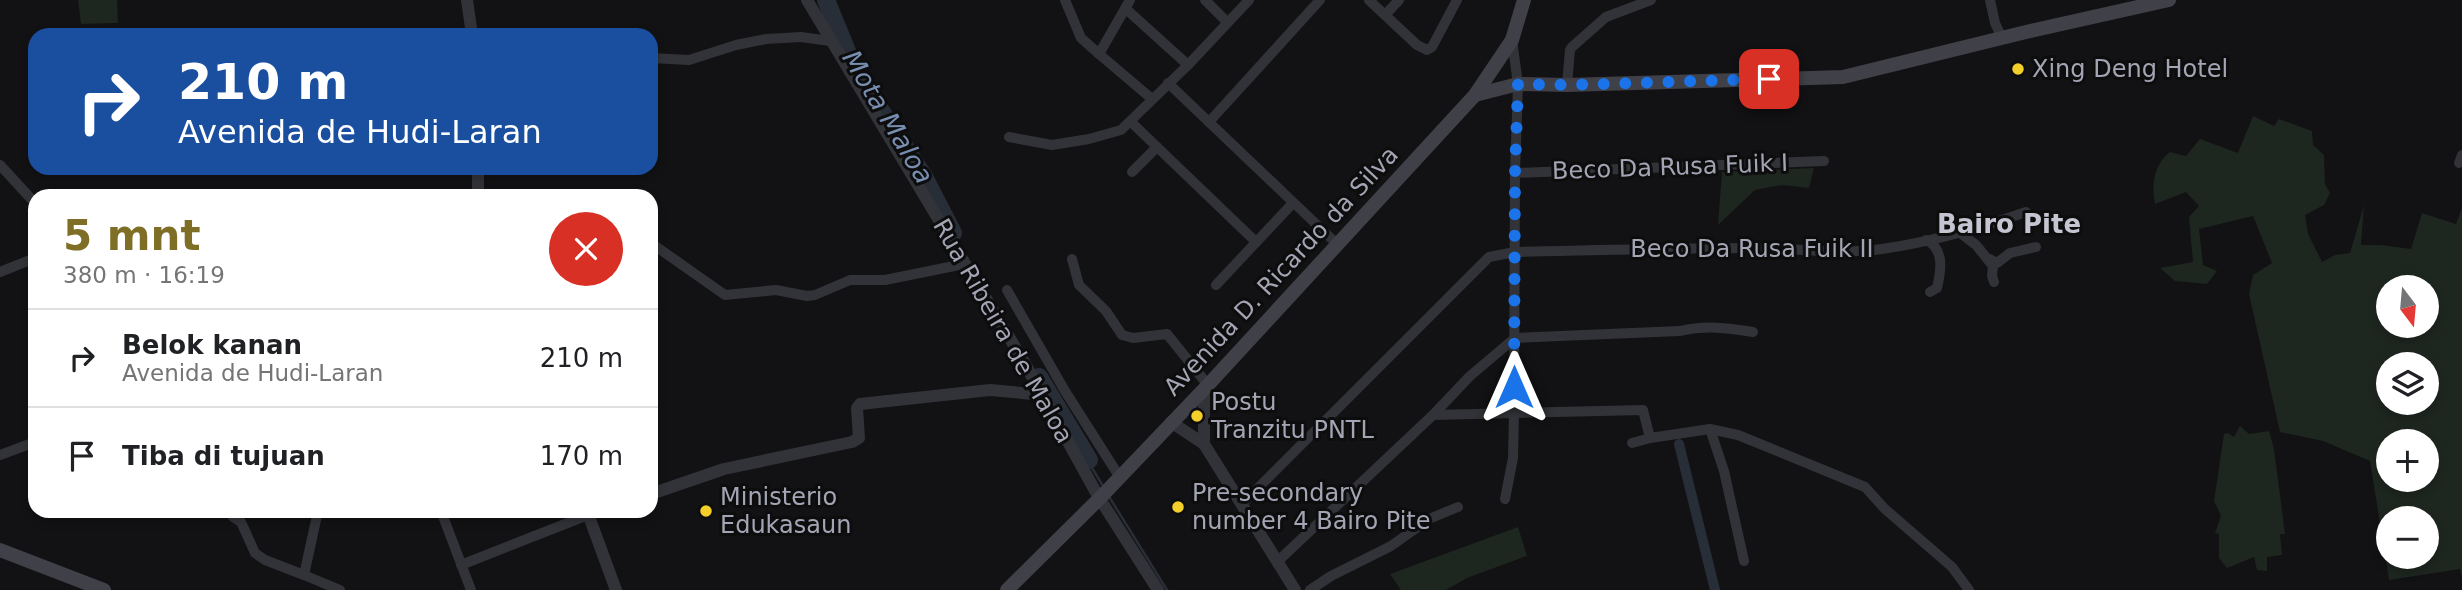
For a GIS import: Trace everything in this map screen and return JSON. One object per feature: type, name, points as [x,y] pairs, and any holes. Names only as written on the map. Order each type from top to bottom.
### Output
[{"type":"main road","name":"Avenida D. Ricardo da Silva","points":[[1102,495],[1206,387],[1475,95],[1512,40],[1524,0]]},
{"type":"main road","points":[[1475,95],[1518,84],[1843,77],[2169,0]]},
{"type":"main road","points":[[1009,589],[1102,495]]},
{"type":"main road","points":[[0,550],[80,586],[104,590]]},
{"type":"street","points":[[467,0],[471,28]]},
{"type":"street","name":"Rua Ribeira de Maloa","points":[[807,0],[1158,590]]},
{"type":"street","points":[[1065,0],[1080,38],[1152,99]]},
{"type":"street","points":[[1205,0],[1227,22]]},
{"type":"street","points":[[1009,137],[1052,145],[1113,134],[1131,122],[1249,0]]},
{"type":"street","points":[[1209,122],[1321,0]]},
{"type":"street","points":[[1369,0],[1427,50],[1432,47],[1457,0]]},
{"type":"street","points":[[1385,15],[1399,0]]},
{"type":"street","points":[[1567,85],[1571,48],[1606,17],[1651,0]]},
{"type":"street","points":[[1098,54],[1128,4],[1188,65]]},
{"type":"street","points":[[1992,4],[1995,23],[2002,38]]},
{"type":"street","points":[[658,58],[690,60],[736,45],[766,39],[801,37],[831,41]]},
{"type":"street","points":[[1505,499],[1513,458],[1514,412],[1518,84],[1512,40]]},
{"type":"street","points":[[1168,83],[1337,244]]},
{"type":"street","points":[[1131,122],[1255,241]]},
{"type":"street","points":[[1132,172],[1157,147]]},
{"type":"street","name":"Beco Da Rusa Fuik I","points":[[1515,173],[1824,161]]},
{"type":"street","points":[[0,165],[28,195]]},
{"type":"street","points":[[1216,285],[1293,203]]},
{"type":"street","name":"Beco Da Rusa Fuik II","points":[[1241,505],[1489,257],[1515,252],[1764,248],[1806,248],[1844,253],[1884,249],[1954,234],[2026,212]]},
{"type":"street","points":[[1937,250],[1954,234],[1976,245],[1993,265],[1994,282]]},
{"type":"street","points":[[1926,240],[1933,243],[1941,262],[1937,288],[1930,292]]},
{"type":"street","points":[[1984,255],[1997,263],[2010,253],[2036,247]]},
{"type":"street","points":[[658,248],[725,295],[776,290],[807,296],[850,280],[885,280],[964,264]]},
{"type":"street","points":[[1072,259],[1079,285],[1106,311],[1118,331],[1128,337],[1167,334],[1206,387],[1204,444]]},
{"type":"street","points":[[0,272],[28,261]]},
{"type":"street","points":[[1007,290],[1118,477]]},
{"type":"street","points":[[1277,562],[1433,415],[1470,376],[1515,338],[1680,331],[1700,326],[1753,332]]},
{"type":"street","points":[[658,492],[724,468],[852,442],[859,438],[857,408],[860,404],[990,390],[1044,395]]},
{"type":"street","points":[[1433,415],[1643,410],[1650,438]]},
{"type":"street","points":[[1171,422],[1204,444],[1295,590]]},
{"type":"street","points":[[1710,429],[1724,471],[1744,561]]},
{"type":"street","points":[[1632,443],[1710,429],[1738,435],[1865,487],[1885,509],[1952,568],[1969,590]]},
{"type":"street","points":[[0,455],[28,445]]},
{"type":"street","points":[[1310,590],[1331,576],[1391,546],[1429,519],[1458,507]]},
{"type":"street","points":[[235,518],[241,522],[255,553],[265,560],[340,590]]},
{"type":"street","points":[[304,575],[316,518]]},
{"type":"street","points":[[444,518],[471,590]]},
{"type":"street","points":[[461,565],[577,518]]},
{"type":"street","points":[[594,518],[616,590]]},
{"type":"shaded area","points":[[78,0],[117,0],[118,23],[81,24]]},
{"type":"shaded area","points":[[2253,116],[2274,126],[2279,119],[2312,131],[2313,145],[2324,155],[2325,184],[2330,193],[2324,205],[2305,215],[2308,234],[2322,262],[2335,255],[2350,253],[2364,205],[2361,245],[2411,249],[2422,213],[2456,224],[2462,208],[2462,577],[2460,569],[2389,580],[2387,569],[2439,569],[2439,506],[2377,506],[2370,461],[2323,441],[2280,432],[2249,294],[2253,275],[2272,263],[2253,216],[2199,229],[2203,265],[2217,271],[2207,284],[2175,281],[2160,268],[2193,262],[2189,217],[2199,206],[2186,192],[2155,204],[2153,190],[2157,169],[2170,152],[2186,156],[2200,139],[2238,153]]},
{"type":"shaded area","points":[[1814,168],[1809,188],[1782,185],[1755,190],[1718,225],[1722,172]]},
{"type":"shaded area","points":[[2240,426],[2249,434],[2269,431],[2274,449],[2285,534],[2280,534],[2282,555],[2267,557],[2267,571],[2257,570],[2254,557],[2227,568],[2219,558],[2219,534],[2215,533],[2221,516],[2214,501],[2224,434],[2228,433],[2234,437]]},
{"type":"shaded area","points":[[1518,527],[1527,556],[1467,578],[1446,590],[1401,590],[1390,574]]},
{"type":"waterway","points":[[819,0],[826,20]]},
{"type":"waterway","name":"Mota Maloa","points":[[826,0],[856,73],[923,175],[953,233]]},
{"type":"waterway","name":"Mota Maloa","points":[[1039,377],[1089,460]]},
{"type":"waterway","name":"Mota Maloa","points":[[1063,420],[1103,486]]},
{"type":"waterway","points":[[1679,444],[1715,590]]},
{"type":"waterway","points":[[1108,495],[1167,590]]},
{"type":"place","name":"Xing Deng Hotel","points":[[2018,69]]},
{"type":"place","name":"Postu Tranzitu PNTL","points":[[1197,416]]},
{"type":"place","name":"Pre-secondary number 4 Bairo Pite","points":[[1178,507]]},
{"type":"place","name":"Ministerio Edukasaun","points":[[706,511]]},
{"type":"district","name":"Bairo Pite","points":[[2009,224]]},
{"type":"route","points":[[1514,387],[1518,84],[1769,79]]}]
